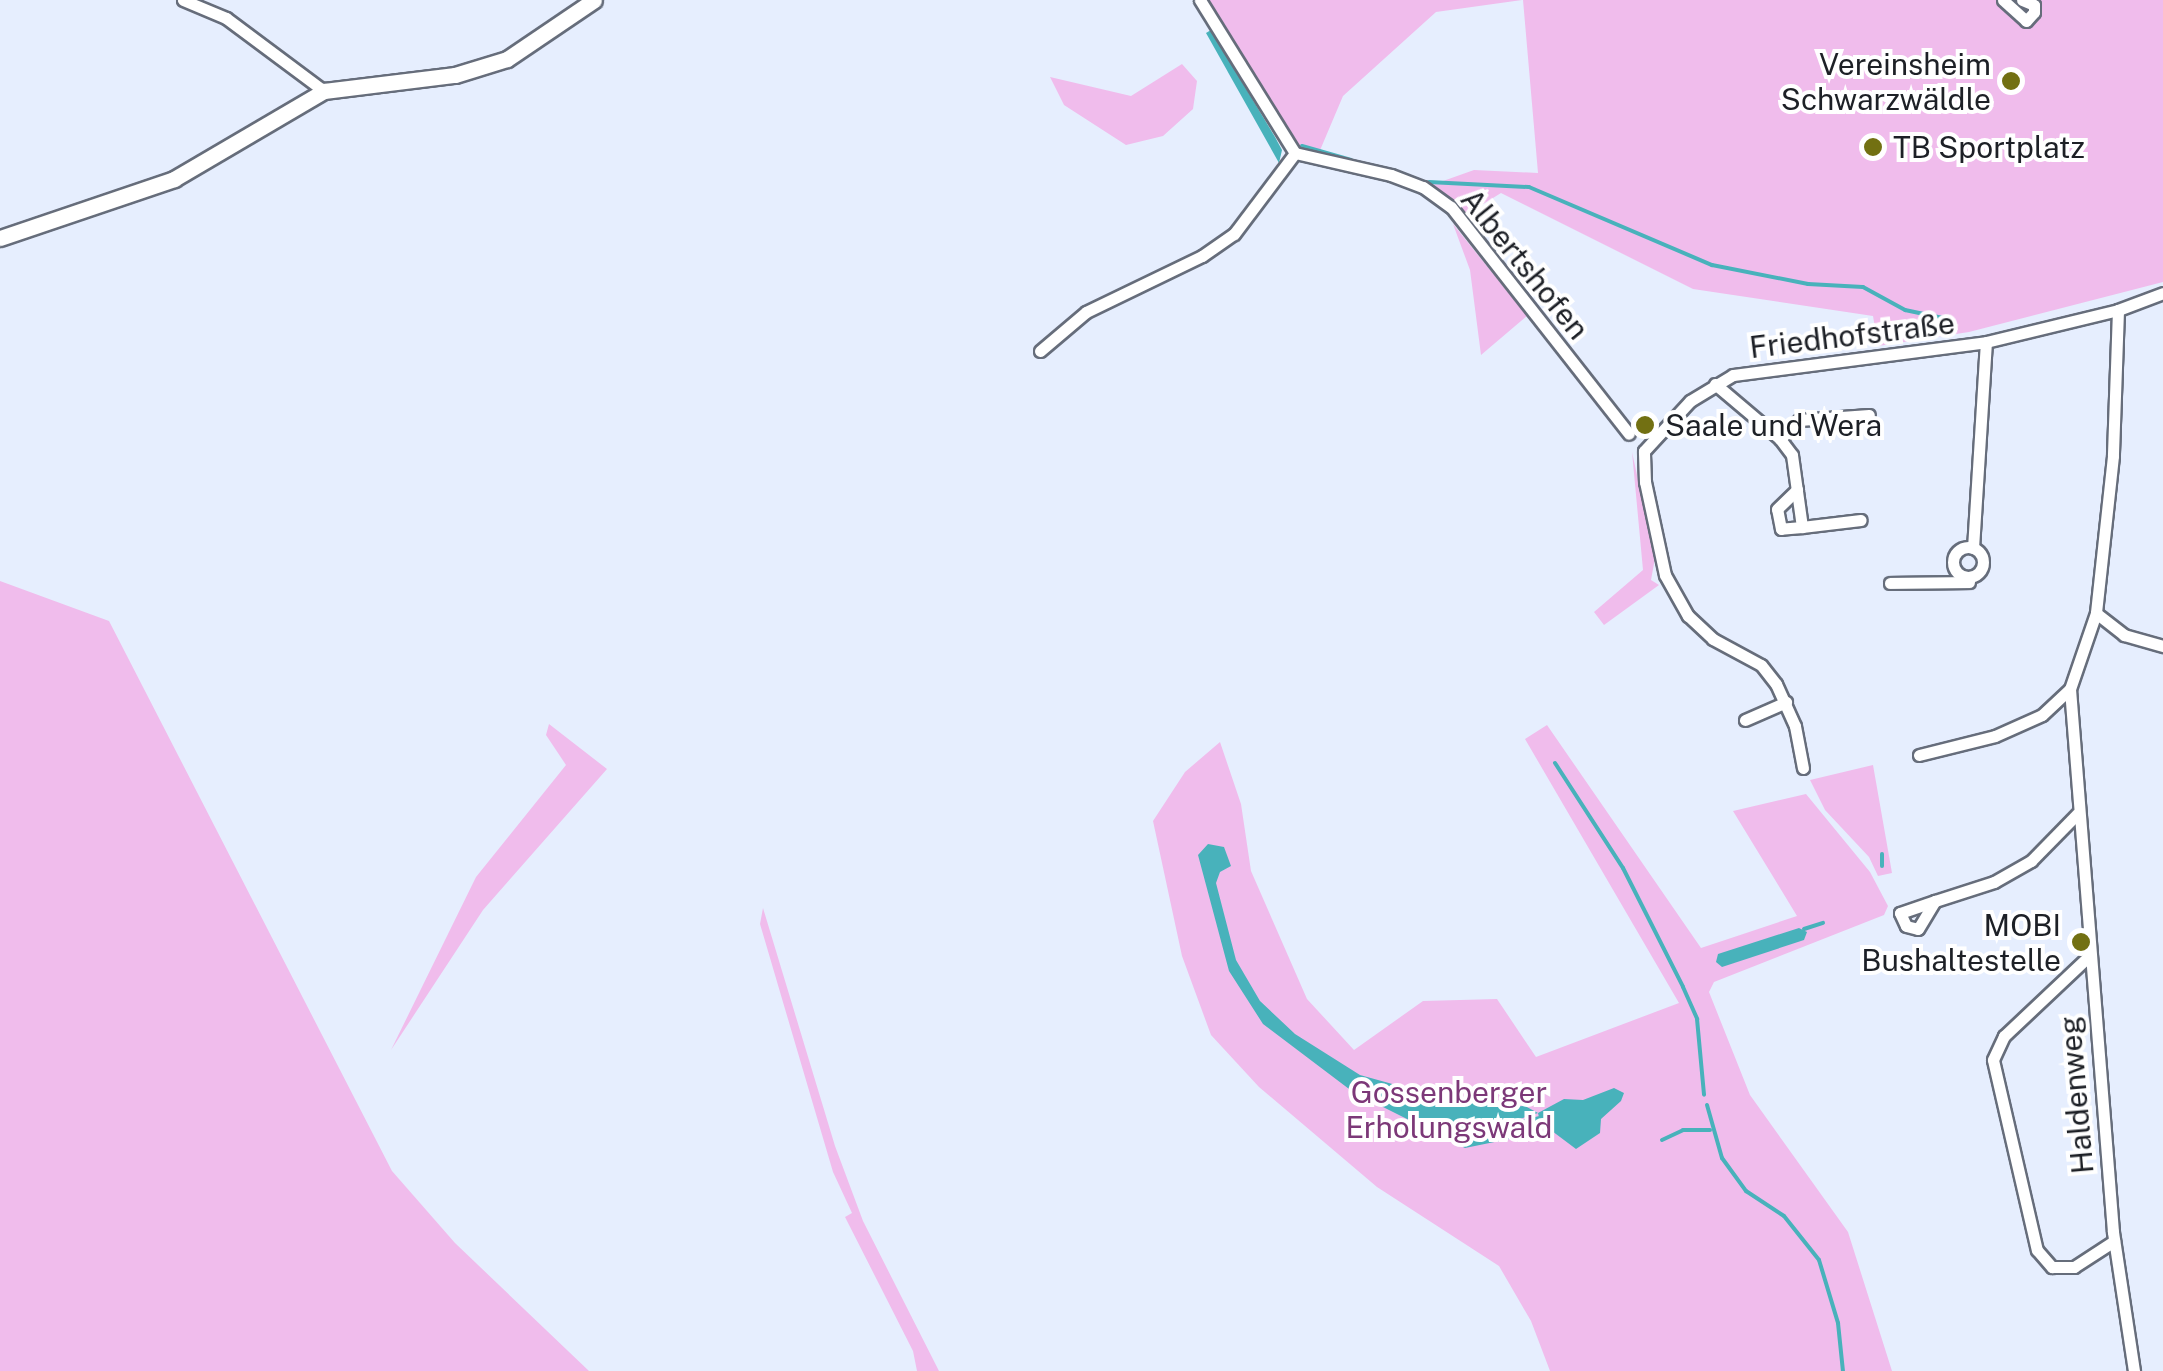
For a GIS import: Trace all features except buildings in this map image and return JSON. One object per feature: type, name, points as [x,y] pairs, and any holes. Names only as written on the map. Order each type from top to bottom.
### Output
[{"type":"main road","points":[[0,238],[174,179],[324,91],[424,80],[484,68],[530,46],[594,0]]},
{"type":"street","points":[[183,0],[226,18],[324,91]]},
{"type":"street","points":[[1040,350],[1086,312],[1202,256],[1234,234],[1295,153],[1200,0]]},
{"type":"street","points":[[2003,0],[2026,20],[2034,6],[2022,0]]},
{"type":"street","name":"Albertshofen","points":[[1295,153],[1391,175],[1423,187],[1451,206],[1629,434]]},
{"type":"street","name":"Friedhofstraße","points":[[1803,768],[1786,702],[1761,665],[1713,639],[1688,616],[1665,576],[1645,482],[1644,451],[1690,401],[1715,384],[1758,372],[1986,342],[2118,310],[2163,293]]},
{"type":"street","name":"Haldenweg","points":[[2118,310],[2114,456],[2096,613],[2070,689],[2114,1241],[2134,1371]]},
{"type":"street","points":[[1890,583],[1974,582],[1984,562],[1973,548],[1986,342]]},
{"type":"street","points":[[1715,384],[1792,455],[1802,527]]},
{"type":"street","points":[[1780,440],[1799,420],[1869,414]]},
{"type":"street","points":[[1797,490],[1777,508],[1781,528],[1861,520]]},
{"type":"street","points":[[1973,548],[1958,551],[1953,565],[1963,576],[1978,574]]},
{"type":"street","points":[[2096,613],[2124,634],[2163,646]]},
{"type":"street","points":[[1919,755],[1995,736],[2042,714],[2070,689]]},
{"type":"street","points":[[1745,720],[1786,702]]},
{"type":"street","points":[[1935,901],[1994,882],[2031,861],[2077,814]]},
{"type":"street","points":[[2089,956],[2004,1036],[1993,1060],[2037,1250],[2052,1267],[2074,1267],[2114,1241]]},
{"type":"green space","points":[[1209,0],[1522,0],[1436,12],[1343,96],[1318,155],[1291,141],[1209,9]]},
{"type":"green space","points":[[1523,0],[2163,0],[2163,282],[1969,332],[1878,346],[1873,316],[1693,289],[1501,193],[1464,216],[1447,196],[1429,186],[1474,170],[1538,173]]},
{"type":"green space","points":[[1182,64],[1197,81],[1193,109],[1163,136],[1126,145],[1064,105],[1050,77],[1131,96]]},
{"type":"green space","points":[[1453,224],[1527,316],[1481,355],[1470,270]]},
{"type":"green space","points":[[1632,452],[1655,558],[1651,580],[1659,585],[1604,625],[1594,612],[1643,570]]},
{"type":"green space","points":[[0,581],[109,621],[392,1171],[455,1243],[589,1371],[0,1371]]},
{"type":"green space","points":[[549,724],[607,769],[483,910],[391,1050],[476,877],[566,765],[546,735]]},
{"type":"green space","name":"Gossenberger Erholungswald","points":[[1547,725],[1701,948],[1797,916],[1733,811],[1806,794],[1870,872],[1888,906],[1884,915],[1714,982],[1709,992],[1750,1095],[1848,1232],[1892,1371],[1550,1371],[1531,1321],[1499,1266],[1377,1187],[1259,1087],[1211,1035],[1182,956],[1153,821],[1185,772],[1220,742],[1241,804],[1251,871],[1307,999],[1354,1050],[1423,1001],[1497,999],[1536,1057],[1679,1003],[1525,739]]},
{"type":"green space","points":[[1873,765],[1892,873],[1878,876],[1869,857],[1825,810],[1810,780]]},
{"type":"green space","points":[[763,908],[835,1146],[863,1221],[939,1371],[917,1371],[913,1351],[845,1217],[852,1213],[833,1172],[760,924]]},
{"type":"water","points":[[1211,30],[1282,150],[1279,163],[1206,33]]},
{"type":"water","points":[[1208,844],[1224,847],[1231,866],[1220,872],[1216,883],[1236,960],[1260,1001],[1295,1034],[1360,1075],[1432,1095],[1501,1107],[1525,1106],[1538,1113],[1511,1122],[1519,1137],[1465,1148],[1353,1092],[1263,1024],[1229,971],[1198,855]]},
{"type":"water","points":[[1799,928],[1807,932],[1804,940],[1722,967],[1716,962],[1718,954]]},
{"type":"water","points":[[1614,1088],[1624,1093],[1621,1101],[1601,1119],[1600,1133],[1576,1149],[1540,1122],[1538,1113],[1564,1099],[1583,1100]]},
{"type":"waterway","points":[[1302,146],[1351,160]]},
{"type":"waterway","points":[[1429,182],[1529,187],[1712,265],[1808,284],[1863,287],[1905,310],[1944,318]]},
{"type":"waterway","points":[[1555,763],[1623,868],[1683,987],[1697,1019],[1704,1095]]},
{"type":"waterway","points":[[1882,854],[1882,866]]},
{"type":"waterway","points":[[1804,929],[1823,923]]},
{"type":"waterway","points":[[1707,1105],[1722,1158],[1746,1191],[1784,1216],[1819,1260],[1838,1323],[1843,1371]]},
{"type":"waterway","points":[[1509,1125],[1543,1117]]},
{"type":"waterway","points":[[1662,1140],[1683,1130],[1710,1130]]},
{"type":"place","name":"Vereinsheim Schwarzwäldle","points":[[2011,81]]},
{"type":"place","name":"TB Sportplatz","points":[[1873,147]]},
{"type":"place","name":"Saale und Wera","points":[[1645,425]]},
{"type":"place","name":"MOBI Bushaltestelle","points":[[2081,942]]}]
